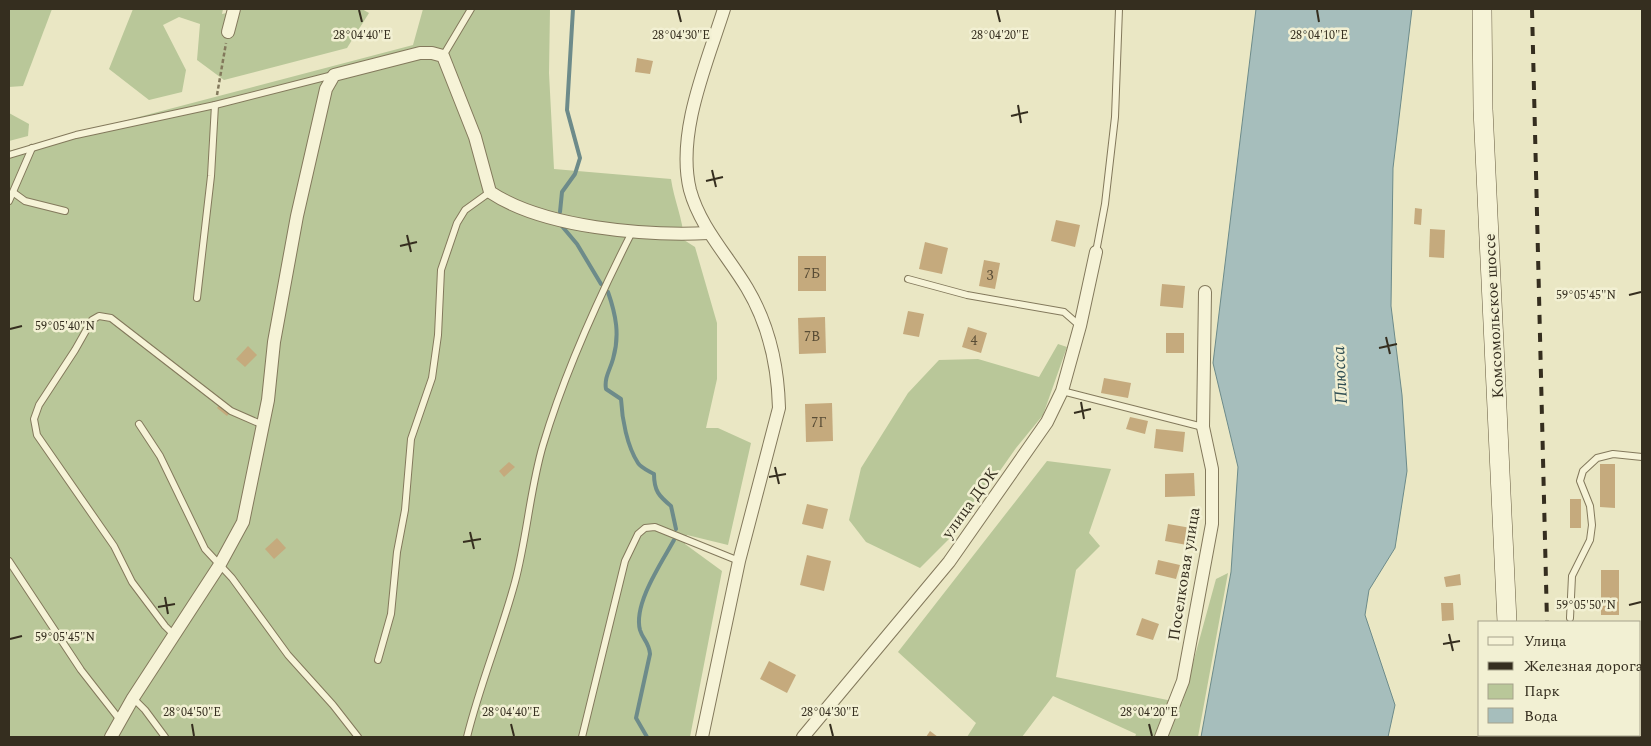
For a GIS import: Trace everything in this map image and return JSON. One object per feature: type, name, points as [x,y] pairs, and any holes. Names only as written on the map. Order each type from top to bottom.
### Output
[{"type":"main road","name":"Комсомольское шоссе","points":[[1482,9],[1483,109],[1507,621]]},
{"type":"street","points":[[228,32],[234,9]]},
{"type":"street","points":[[702,737],[739,561],[779,408],[778,387],[771,342],[747,289],[697,210],[690,189],[687,167],[688,132],[701,80],[724,9]]},
{"type":"street","points":[[111,737],[133,698],[219,566],[243,522],[263,425],[274,342],[297,216],[326,90],[334,75],[420,53],[432,53],[443,56],[475,137],[490,192],[504,201],[533,213],[632,232],[710,232]]},
{"type":"street","name":"улица ДОК","points":[[803,737],[949,562],[1047,422],[1062,391],[1080,326],[1096,252]]},
{"type":"street","name":"Поселковая улица","points":[[1162,737],[1183,681],[1212,524],[1212,469],[1203,427],[1205,292]]},
{"type":"lane","points":[[443,56],[471,9]]},
{"type":"lane","points":[[1096,252],[1105,204],[1116,117],[1119,9]]},
{"type":"lane","points":[[9,155],[76,136],[216,105],[334,75]]},
{"type":"lane","points":[[197,298],[216,105]]},
{"type":"lane","points":[[9,201],[32,148]]},
{"type":"lane","points":[[378,660],[391,614],[397,552],[405,510],[411,439],[432,378],[438,335],[441,270],[457,223],[465,210],[490,192]]},
{"type":"lane","points":[[14,193],[25,201],[65,211]]},
{"type":"lane","points":[[467,737],[476,699],[516,582],[543,447],[563,382],[594,310],[632,232]]},
{"type":"lane","points":[[908,279],[967,294],[1064,312],[1080,326]]},
{"type":"lane","points":[[174,634],[165,626],[132,582],[114,546],[37,435],[34,419],[39,405],[92,320],[99,316],[110,318],[231,411],[263,425]]},
{"type":"lane","points":[[1062,391],[1203,427]]},
{"type":"lane","points":[[138,424],[160,456],[206,549],[219,566],[232,578],[288,655],[333,705],[358,737]]},
{"type":"lane","points":[[1570,618],[1572,576],[1590,540],[1592,525],[1590,506],[1580,481],[1583,471],[1597,458],[1613,454],[1642,457]]},
{"type":"lane","points":[[582,737],[617,587],[625,561],[638,534],[645,528],[656,527],[739,561]]},
{"type":"lane","points":[[9,561],[81,670],[120,720]]},
{"type":"lane","points":[[133,698],[164,737]]},
{"type":"path","points":[[216,105],[228,32]]},
{"type":"green space","points":[[9,9],[52,9],[23,86],[9,87]]},
{"type":"green space","points":[[133,9],[223,9],[222,14],[246,9],[362,9],[369,13],[347,48],[224,80],[197,60],[200,24],[179,17],[163,25],[186,70],[182,92],[149,100],[109,69]]},
{"type":"green space","points":[[423,9],[550,9],[549,73],[554,169],[671,179],[684,240],[695,247],[717,323],[717,379],[706,428],[718,428],[751,443],[728,545],[687,535],[685,544],[722,571],[690,737],[9,737],[9,151],[413,45]]},
{"type":"green space","points":[[9,113],[29,124],[28,136],[9,141]]},
{"type":"green space","points":[[1058,344],[1067,347],[1043,415],[1016,448],[959,529],[920,568],[866,542],[849,520],[861,468],[908,393],[939,360],[978,359],[1039,377]]},
{"type":"green space","points":[[1047,461],[1111,469],[1089,533],[1100,546],[1076,570],[1056,677],[1182,703],[1216,579],[1228,573],[1198,737],[1135,737],[1136,734],[1053,696],[1022,737],[967,737],[976,723],[898,652]]},
{"type":"water","name":"Плюсса","points":[[1256,9],[1412,9],[1393,168],[1391,306],[1402,395],[1407,471],[1395,548],[1369,590],[1365,615],[1395,705],[1388,737],[1201,737],[1231,572],[1238,467],[1213,363]]},
{"type":"building","points":[[637,58],[653,61],[650,74],[635,72]]},
{"type":"building","points":[[1415,208],[1422,209],[1421,225],[1414,224]]},
{"type":"building","points":[[1056,220],[1080,225],[1075,247],[1051,241]]},
{"type":"building","points":[[1430,229],[1445,230],[1444,258],[1429,257]]},
{"type":"building","points":[[925,242],[948,248],[942,274],[919,269]]},
{"type":"building","points":[[798,256],[826,256],[826,291],[798,291]]},
{"type":"building","points":[[984,260],[1000,263],[995,289],[979,286]]},
{"type":"building","points":[[1162,284],[1185,286],[1183,308],[1160,306]]},
{"type":"building","points":[[908,311],[924,314],[919,337],[903,334]]},
{"type":"building","points":[[825,317],[826,353],[799,354],[798,318]]},
{"type":"building","points":[[968,327],[987,333],[981,353],[962,347]]},
{"type":"building","points":[[1166,333],[1184,333],[1184,353],[1166,353]]},
{"type":"building","points":[[248,346],[257,355],[245,367],[236,359]]},
{"type":"building","points":[[1104,378],[1131,383],[1128,398],[1101,393]]},
{"type":"building","points":[[832,403],[833,441],[806,442],[805,404]]},
{"type":"building","points":[[220,404],[230,412],[227,416],[217,408]]},
{"type":"building","points":[[1130,417],[1148,421],[1145,434],[1126,429]]},
{"type":"building","points":[[1156,429],[1185,432],[1183,452],[1154,448]]},
{"type":"building","points":[[509,462],[515,467],[504,477],[499,471]]},
{"type":"building","points":[[1600,464],[1615,464],[1615,508],[1600,507]]},
{"type":"building","points":[[1194,473],[1195,496],[1165,497],[1165,474]]},
{"type":"building","points":[[1570,499],[1581,499],[1581,528],[1570,528]]},
{"type":"building","points":[[807,504],[828,509],[823,529],[802,524]]},
{"type":"building","points":[[1168,524],[1191,528],[1187,545],[1165,541]]},
{"type":"building","points":[[277,538],[286,548],[274,559],[265,549]]},
{"type":"building","points":[[807,555],[831,561],[824,591],[800,585]]},
{"type":"building","points":[[1158,560],[1180,565],[1176,579],[1155,574]]},
{"type":"building","points":[[1601,570],[1619,570],[1619,615],[1601,615]]},
{"type":"building","points":[[1460,574],[1461,585],[1446,587],[1444,577]]},
{"type":"building","points":[[1441,603],[1453,603],[1454,620],[1442,621]]},
{"type":"building","points":[[1142,618],[1159,624],[1153,640],[1136,635]]},
{"type":"building","points":[[769,661],[796,675],[787,693],[760,679]]},
{"type":"building","points":[[930,731],[938,737],[926,737]]},
{"type":"waterway","points":[[560,212],[562,192],[575,174],[580,158],[567,110],[573,9]]},
{"type":"waterway","points":[[561,225],[577,244],[601,284]]},
{"type":"waterway","points":[[608,292],[617,333],[606,389],[621,399],[624,424],[631,449],[639,465],[654,474],[658,493],[671,506],[676,529]]},
{"type":"waterway","points":[[647,737],[636,718],[650,654],[640,630],[639,620],[641,608],[650,584],[674,540]]},
{"type":"railway","points":[[1532,9],[1547,621]]}]
